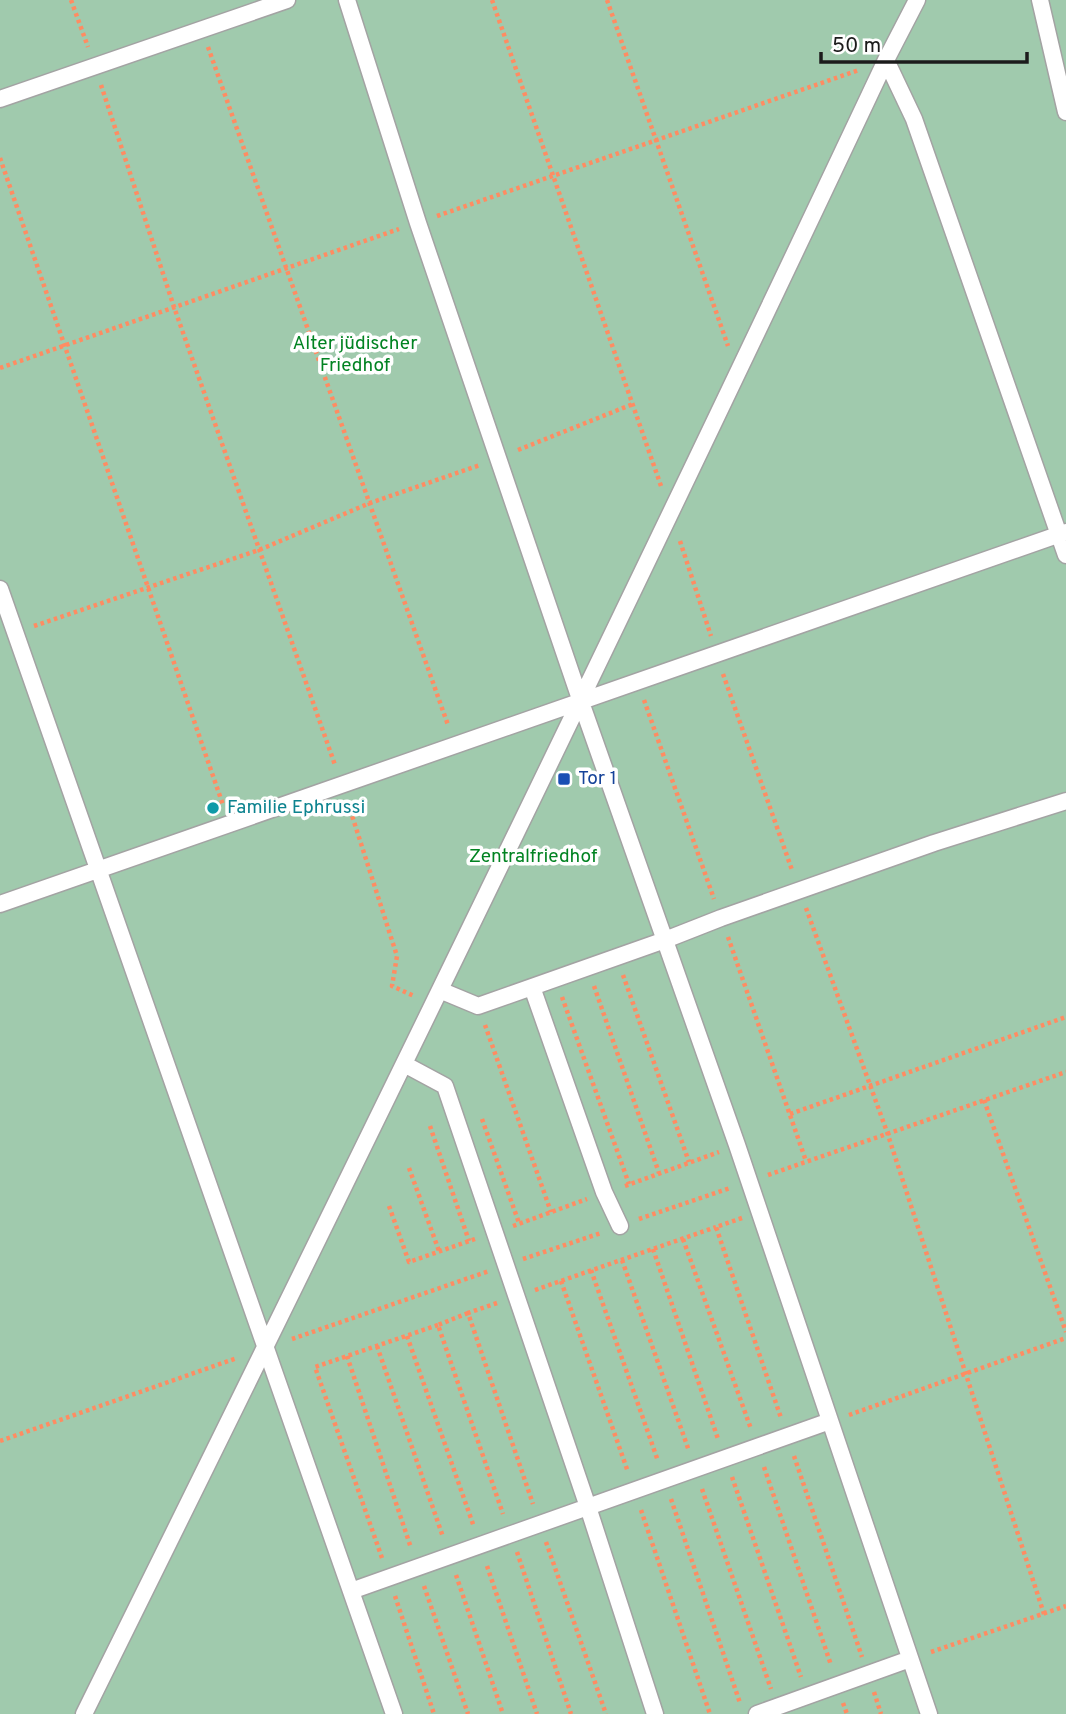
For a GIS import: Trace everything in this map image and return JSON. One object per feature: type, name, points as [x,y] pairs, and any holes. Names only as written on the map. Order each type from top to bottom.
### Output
[{"type":"lane","points":[[0,99],[287,0]]},
{"type":"lane","points":[[347,0],[418,223],[581,702],[737,1145],[929,1714]]},
{"type":"lane","points":[[84,1714],[442,990],[917,0]]},
{"type":"lane","points":[[1040,0],[1066,112]]},
{"type":"lane","points":[[886,60],[914,119],[1063,533],[1066,555]]},
{"type":"lane","points":[[0,904],[1063,533]]},
{"type":"lane","points":[[0,589],[394,1714]]},
{"type":"lane","points":[[442,990],[478,1006],[934,843],[1066,801]]},
{"type":"lane","points":[[532,987],[604,1192],[620,1226]]},
{"type":"lane","points":[[404,1064],[445,1086],[588,1507],[655,1714]]},
{"type":"lane","points":[[351,1591],[830,1421]]},
{"type":"lane","points":[[757,1714],[910,1659]]},
{"type":"path","points":[[71,0],[174,307],[342,785],[397,956],[392,986],[434,1006]]},
{"type":"path","points":[[492,0],[717,654],[887,1132],[1044,1614]]},
{"type":"path","points":[[607,0],[738,375]]},
{"type":"path","points":[[201,29],[456,746]]},
{"type":"path","points":[[0,368],[886,60]]},
{"type":"path","points":[[0,158],[229,825]]},
{"type":"path","points":[[15,632],[259,550],[370,503],[498,458],[633,404]]},
{"type":"path","points":[[616,956],[690,1162]]},
{"type":"path","points":[[587,966],[659,1173]]},
{"type":"path","points":[[555,978],[629,1184]]},
{"type":"path","points":[[478,1006],[551,1212]]},
{"type":"path","points":[[790,1114],[1066,1017]]},
{"type":"path","points":[[0,1441],[1066,1072]]},
{"type":"path","points":[[985,1100],[1066,1332]]},
{"type":"path","points":[[478,1108],[519,1223]]},
{"type":"path","points":[[430,1126],[469,1241]]},
{"type":"path","points":[[389,1206],[409,1262],[737,1145]]},
{"type":"path","points":[[409,1168],[439,1251]]},
{"type":"path","points":[[434,1714],[315,1367],[716,1227]]},
{"type":"path","points":[[684,1239],[847,1714]]},
{"type":"path","points":[[653,1249],[807,1696]]},
{"type":"path","points":[[468,1313],[606,1714]]},
{"type":"path","points":[[438,1325],[572,1714]]},
{"type":"path","points":[[830,1421],[1066,1338]]},
{"type":"path","points":[[377,1346],[503,1714]]},
{"type":"path","points":[[347,1356],[468,1714]]},
{"type":"path","points":[[910,1659],[1066,1606]]},
{"type":"green space","name":"Zentralfriedhof","points":[[0,0],[1066,0],[1066,1714],[0,1714]]},
{"type":"place","name":"Tor 1","points":[[564,779]]},
{"type":"place","name":"Familie Ephrussi","points":[[213,808]]},
{"type":"park label","name":"Alter jüdischer Friedhof","points":[[355,355]]}]
